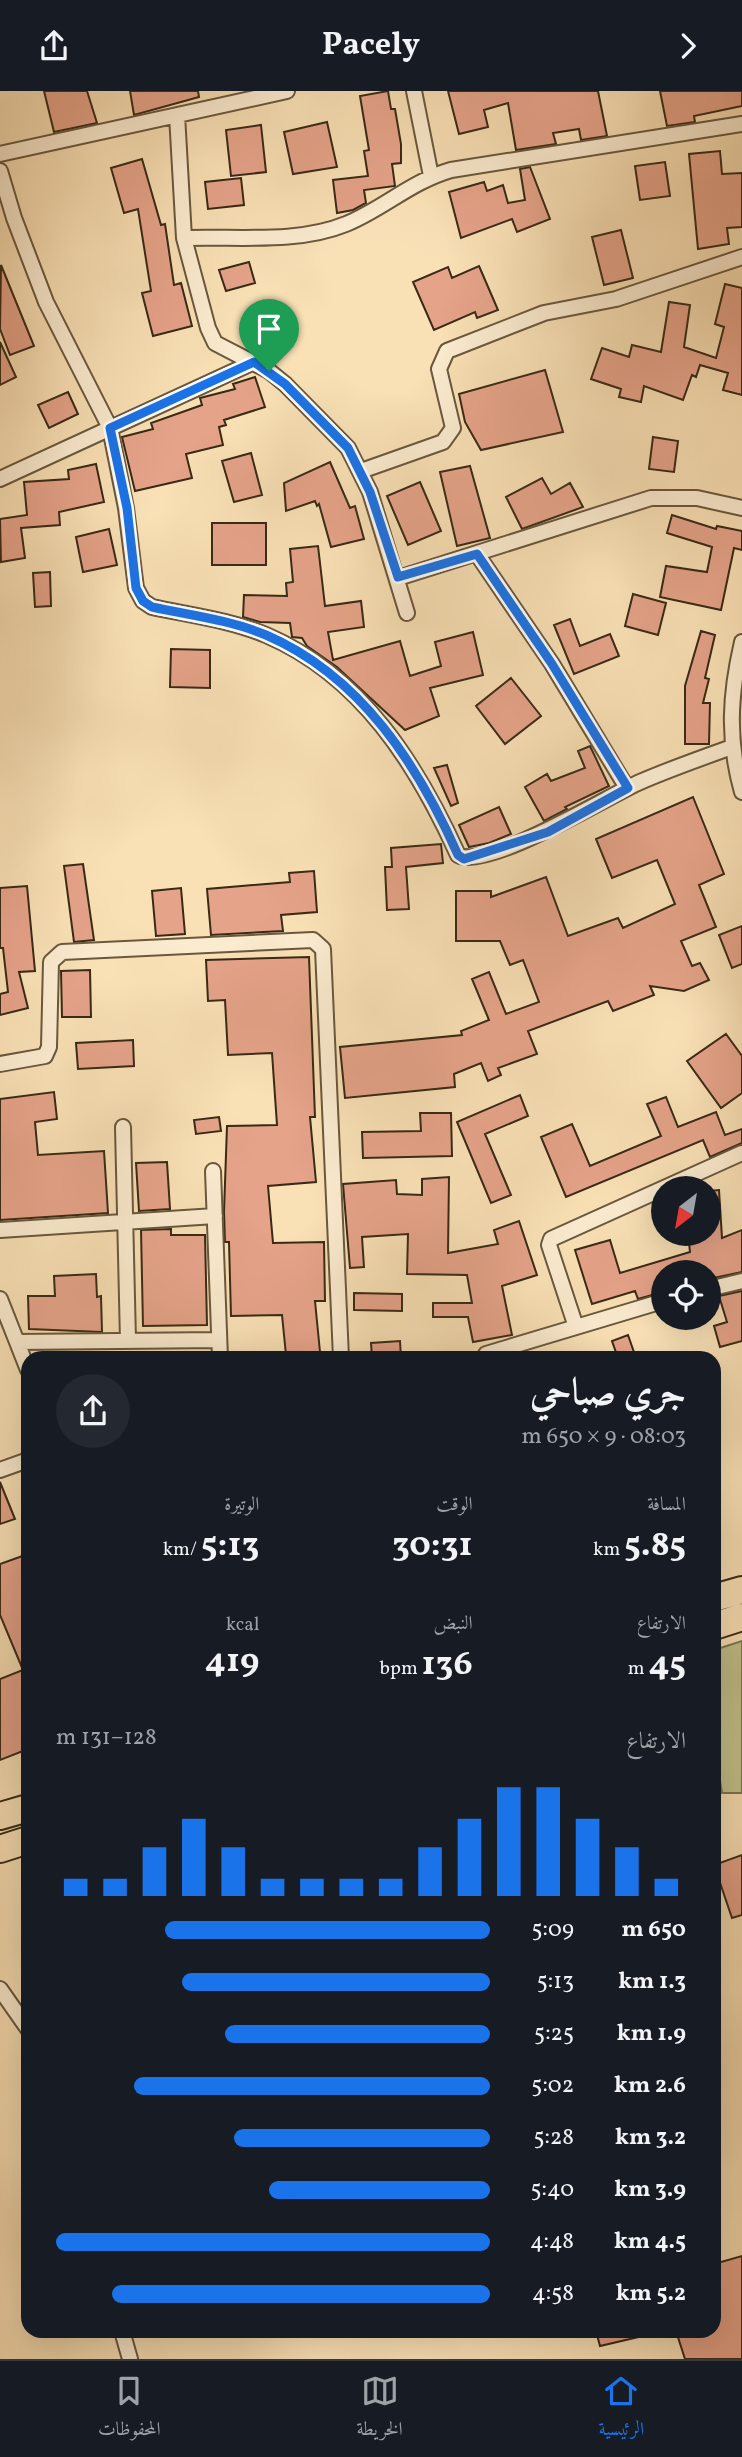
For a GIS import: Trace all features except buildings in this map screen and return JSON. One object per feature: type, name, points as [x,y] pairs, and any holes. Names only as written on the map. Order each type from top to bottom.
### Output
[{"type":"highway","points":[[721,1596],[742,1590]]},
{"type":"highway","points":[[721,1624],[742,1617]]},
{"type":"highway","points":[[0,1816],[21,1810]]},
{"type":"highway","points":[[0,1849],[21,1842]]},
{"type":"street","points":[[0,154],[287,91]]},
{"type":"street","points":[[414,91],[431,176]]},
{"type":"street","points":[[177,115],[184,238],[208,328],[215,343],[254,362],[285,384],[348,448],[361,471],[398,577],[407,613]]},
{"type":"street","points":[[184,238],[325,232],[349,223],[431,176],[452,170],[742,124]]},
{"type":"street","points":[[0,171],[14,218],[46,302],[110,428],[127,508],[136,588],[143,601],[152,607],[245,627],[268,636],[339,683],[382,723],[406,754],[458,855],[472,859],[548,832],[628,788],[732,747]]},
{"type":"street","points":[[361,471],[443,442],[450,436],[453,428],[439,369],[447,351],[544,313],[616,299],[742,257]]},
{"type":"street","points":[[0,479],[254,362]]},
{"type":"street","points":[[398,577],[651,498],[697,498],[742,508]]},
{"type":"street","points":[[477,554],[552,664],[628,788]]},
{"type":"street","points":[[742,642],[731,687],[732,747],[742,792]]},
{"type":"street","points":[[0,1064],[45,1056],[49,1047],[51,962],[62,952],[313,940],[319,943],[324,963],[341,1351]]},
{"type":"street","points":[[123,1127],[128,1341]]},
{"type":"street","points":[[576,1327],[549,1245],[551,1239],[742,1153]]},
{"type":"street","points":[[213,1171],[220,1351]]},
{"type":"street","points":[[0,1230],[215,1216]]},
{"type":"street","points":[[721,1286],[742,1281]]},
{"type":"street","points":[[0,1299],[21,1352]]},
{"type":"street","points":[[493,1351],[651,1305]]},
{"type":"street","points":[[17,1342],[219,1340]]},
{"type":"street","points":[[0,1470],[21,1462]]},
{"type":"street","points":[[0,1989],[21,2019]]},
{"type":"street","points":[[124,2338],[130,2359]]},
{"type":"green space","points":[[742,1641],[742,1793],[722,1793],[721,1787],[721,1648]]},
{"type":"route","points":[[254,362],[269,371],[348,448],[370,492],[398,577],[477,554],[552,664],[628,788],[548,832],[472,859],[464,859],[458,855],[406,754],[382,723],[339,683],[310,661],[268,636],[245,627],[152,607],[143,601],[136,588],[127,508],[110,428],[254,362]]}]
